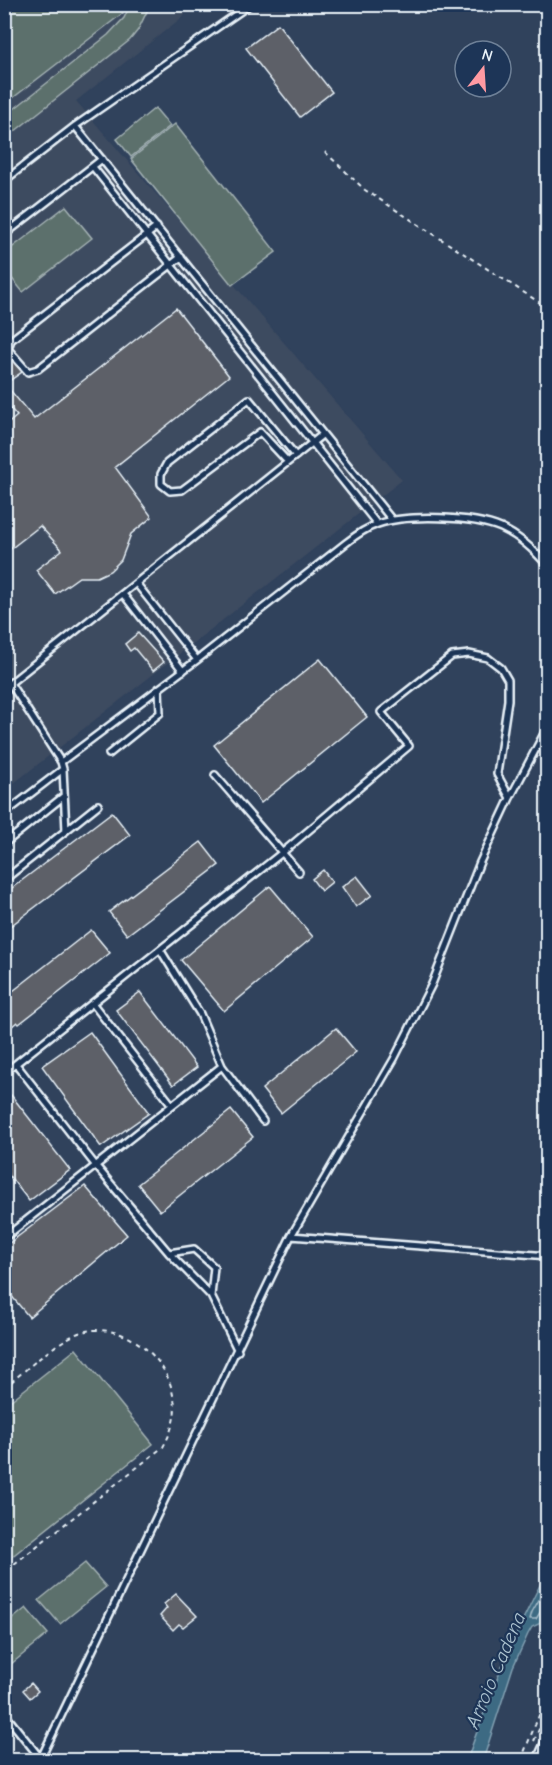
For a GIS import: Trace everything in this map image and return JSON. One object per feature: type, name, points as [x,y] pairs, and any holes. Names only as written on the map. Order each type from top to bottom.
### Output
[{"type":"main road","points":[[537,1755],[548,1747]]},
{"type":"lane","points":[[4,181],[75,126],[251,4]]},
{"type":"lane","points":[[75,126],[322,435],[393,520]]},
{"type":"lane","points":[[4,235],[102,159]]},
{"type":"lane","points":[[93,167],[377,524]]},
{"type":"lane","points":[[157,227],[11,340],[8,349],[28,372],[38,369],[181,257]]},
{"type":"lane","points":[[288,462],[260,432],[182,490],[170,491],[161,484],[161,474],[167,463],[249,399],[296,456]]},
{"type":"lane","points":[[4,688],[322,435]]},
{"type":"lane","points":[[61,762],[183,671],[346,543],[377,524],[418,518],[461,519],[501,528],[525,544],[548,566]]},
{"type":"lane","points":[[136,583],[197,660]]},
{"type":"lane","points":[[123,594],[183,671]]},
{"type":"lane","points":[[4,1073],[161,951],[409,746],[381,712],[452,656],[470,654],[488,658],[501,668],[508,680],[508,700],[497,774],[510,798]]},
{"type":"lane","points":[[10,683],[61,762],[66,831]]},
{"type":"lane","points":[[110,754],[160,713],[159,688]]},
{"type":"lane","points":[[4,1713],[40,1760],[238,1351],[291,1236],[394,1059],[427,993],[480,862],[548,726]]},
{"type":"lane","points":[[4,814],[63,769]]},
{"type":"lane","points":[[215,775],[299,872]]},
{"type":"lane","points":[[4,844],[64,796]]},
{"type":"lane","points":[[4,880],[98,806]]},
{"type":"lane","points":[[161,951],[200,1014],[222,1066],[263,1121]]},
{"type":"lane","points":[[93,1004],[172,1106]]},
{"type":"lane","points":[[16,1064],[96,1166],[169,1253],[211,1296],[238,1351]]},
{"type":"lane","points":[[4,1238],[222,1066]]},
{"type":"lane","points":[[291,1236],[548,1256]]},
{"type":"lane","points":[[169,1253],[194,1249],[214,1267],[211,1296]]},
{"type":"path","points":[[325,152],[365,190],[548,308]]},
{"type":"path","points":[[4,1388],[63,1341],[86,1331],[113,1331],[137,1341],[157,1360],[169,1380],[175,1406],[171,1432],[163,1447],[4,1572]]},
{"type":"path","points":[[521,1761],[548,1693]]},
{"type":"path","points":[[537,1755],[548,1708]]},
{"type":"shaded area","points":[[5,5],[180,5],[185,15],[76,101],[402,480],[5,790]]},
{"type":"green space","points":[[5,4],[116,5],[123,13],[5,104]]},
{"type":"green space","points":[[130,5],[150,5],[138,30],[130,40],[5,139],[5,116],[108,35],[124,18]]},
{"type":"green space","points":[[155,108],[170,126],[131,157],[117,139]]},
{"type":"green space","points":[[175,124],[276,252],[232,285],[131,159]]},
{"type":"green space","points":[[66,206],[92,238],[23,292],[5,270],[5,253]]},
{"type":"green space","points":[[76,1349],[153,1444],[5,1562],[5,1405]]},
{"type":"green space","points":[[85,1563],[106,1587],[60,1624],[39,1600]]},
{"type":"green space","points":[[26,1608],[48,1634],[5,1669],[5,1625]]},
{"type":"water","name":"Arroio Cadena","points":[[547,1572],[547,1610],[541,1623],[532,1627],[513,1667],[483,1760],[467,1760],[503,1664]]},
{"type":"building","points":[[278,24],[332,92],[300,117],[246,48]]},
{"type":"building","points":[[176,308],[229,376],[115,467],[152,517],[131,534],[121,560],[110,571],[97,577],[79,577],[55,594],[36,570],[62,550],[40,526],[4,554],[4,427],[17,416],[4,401],[4,357],[7,355],[22,372],[5,384],[34,419]]},
{"type":"building","points":[[138,633],[164,662],[153,671],[134,648],[130,651],[125,644]]},
{"type":"building","points":[[320,659],[367,717],[261,803],[214,745]]},
{"type":"building","points":[[112,812],[130,835],[9,927],[4,921],[4,894]]},
{"type":"building","points":[[201,842],[219,865],[127,935],[109,912]]},
{"type":"building","points":[[323,870],[332,882],[321,891],[312,879]]},
{"type":"building","points":[[357,876],[372,895],[356,907],[342,887]]},
{"type":"building","points":[[270,886],[313,937],[224,1011],[181,960]]},
{"type":"building","points":[[91,930],[110,953],[19,1024],[17,1022],[4,1033],[4,998]]},
{"type":"building","points":[[140,992],[197,1067],[173,1085],[116,1010]]},
{"type":"building","points":[[336,1028],[356,1052],[281,1113],[262,1089]]},
{"type":"building","points":[[90,1032],[149,1113],[101,1147],[42,1066]]},
{"type":"building","points":[[11,1095],[70,1170],[29,1201],[4,1169],[4,1100]]},
{"type":"building","points":[[231,1110],[253,1137],[160,1211],[138,1184]]},
{"type":"building","points":[[85,1186],[127,1235],[29,1317],[4,1287],[4,1247]]},
{"type":"building","points":[[176,1594],[197,1616],[183,1627],[179,1624],[173,1630],[160,1616],[167,1608],[164,1604]]},
{"type":"building","points":[[31,1683],[38,1691],[30,1698],[23,1690]]}]
